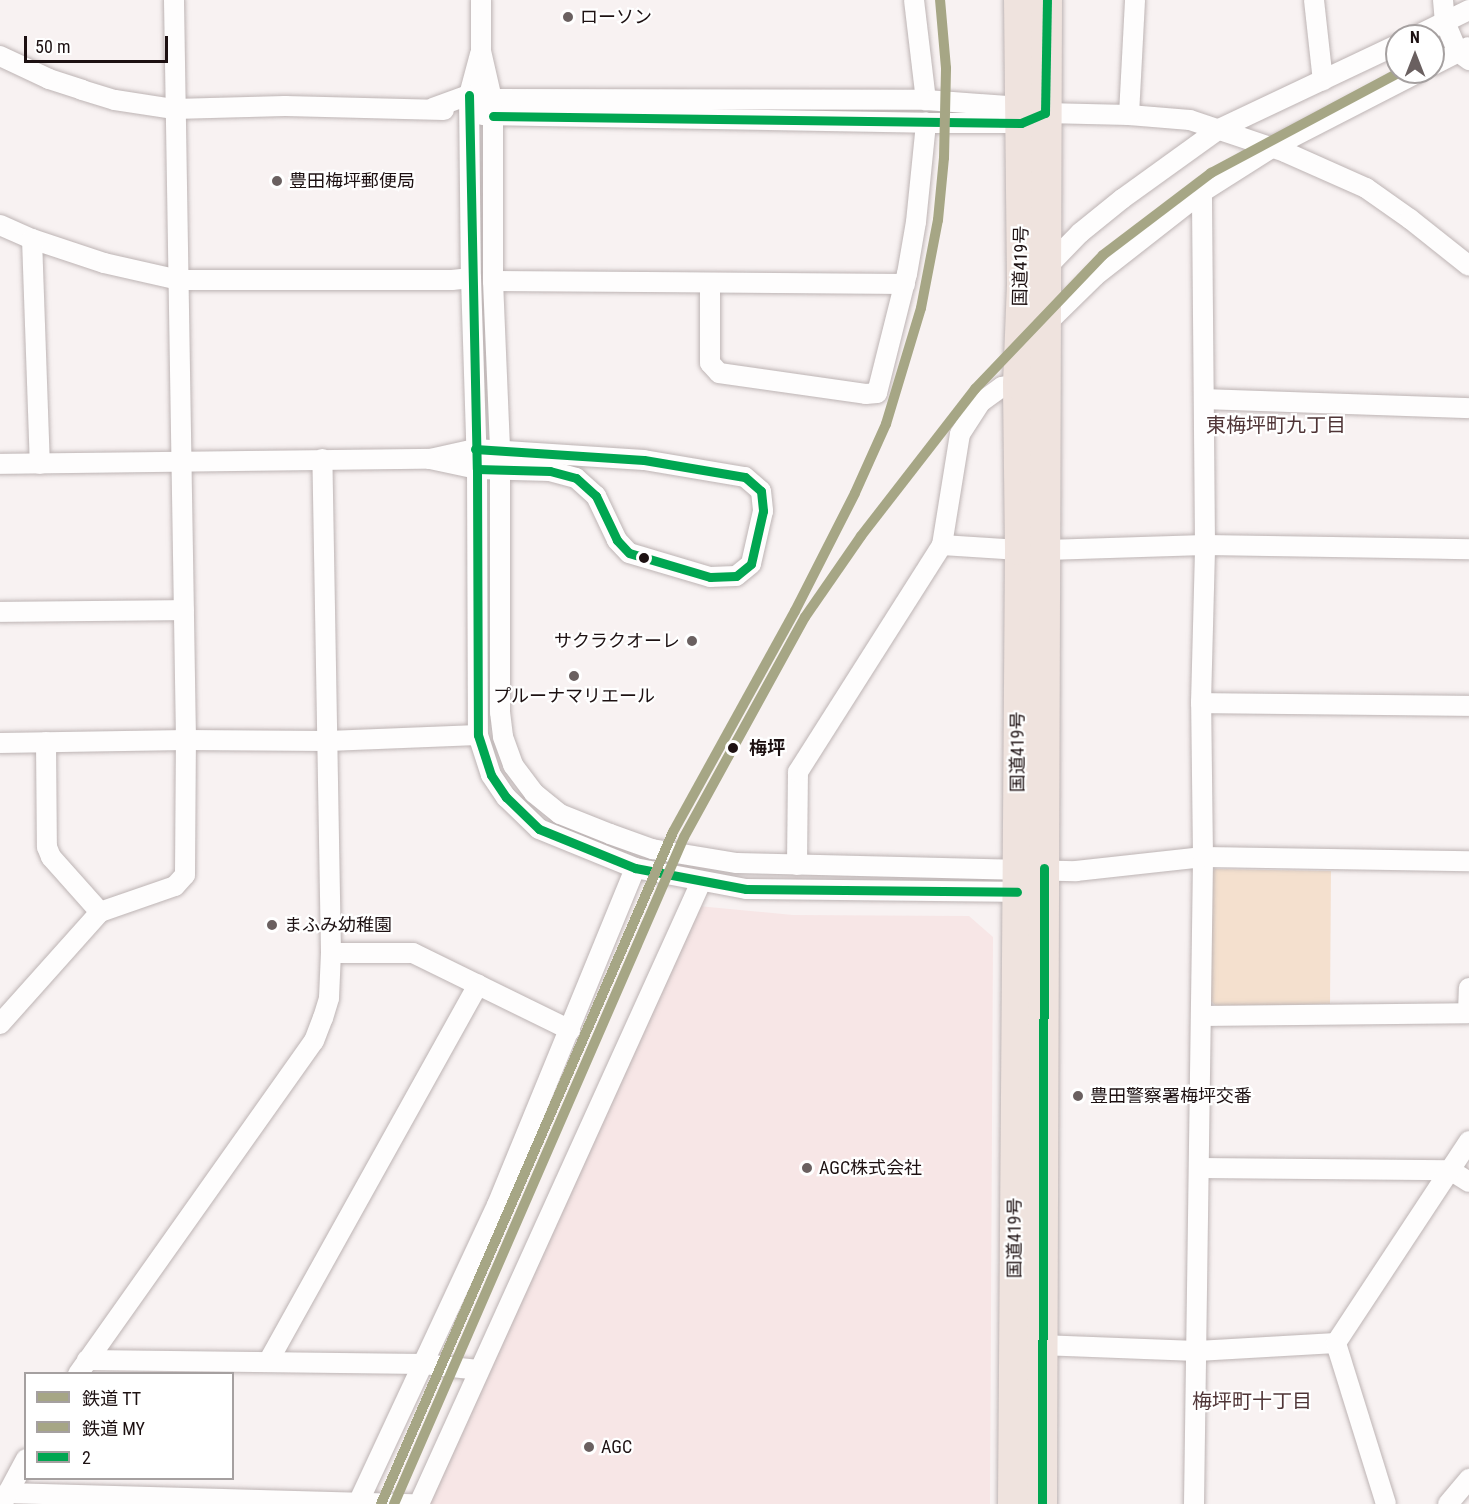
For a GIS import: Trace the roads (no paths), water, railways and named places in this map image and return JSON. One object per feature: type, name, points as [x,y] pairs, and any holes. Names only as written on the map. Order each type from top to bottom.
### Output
[{"type":"highway","name":"国道419号","points":[[1013,1504],[1031,880],[1033,550],[1046,268],[1019,0]]},
{"type":"highway","name":"国道419号","points":[[1033,550],[1018,384],[1029,114],[1047,0]]},
{"type":"highway","name":"国道419号","points":[[1031,880],[1042,1504]]},
{"type":"street","points":[[0,1024],[100,912],[175,886],[184,875],[186,740],[174,0]]},
{"type":"street","points":[[481,0],[481,51],[493,108],[494,281],[500,449],[500,712],[503,737],[513,765],[534,793],[560,814],[652,849],[737,863],[1031,880]]},
{"type":"street","points":[[914,0],[926,100]]},
{"type":"street","points":[[1129,115],[1135,0]]},
{"type":"street","points":[[1314,0],[1323,81]]},
{"type":"street","points":[[1443,0],[1445,22],[1465,53],[1445,60]]},
{"type":"street","points":[[1441,24],[1469,10]]},
{"type":"street","points":[[481,51],[469,105],[471,278],[477,469],[478,735],[491,775],[506,797],[538,829],[635,868],[746,889],[794,891],[1031,880],[1076,871],[1203,857],[1469,861]]},
{"type":"street","points":[[1046,268],[1080,233],[1114,205],[1171,161],[1219,129],[1385,51]]},
{"type":"street","points":[[0,56],[49,80],[115,100],[174,109],[285,106],[433,108],[469,105],[493,108],[926,123],[1029,114],[1129,115],[1190,120],[1273,147],[1366,188],[1410,219],[1469,266]]},
{"type":"street","points":[[1045,325],[1095,276],[1202,192],[1273,147],[1396,84]]},
{"type":"street","points":[[493,108],[926,100],[1029,114]]},
{"type":"street","points":[[710,283],[710,363],[719,373],[866,394],[877,393],[905,284],[916,222],[926,123]]},
{"type":"street","points":[[1194,1504],[1203,857],[1201,703],[1205,545],[1202,192]]},
{"type":"street","points":[[0,225],[32,239],[105,263],[179,280],[452,280],[471,278]]},
{"type":"street","points":[[32,239],[40,464]]},
{"type":"street","points":[[494,281],[905,284]]},
{"type":"street","points":[[797,865],[798,772],[942,545],[960,434],[981,402],[1002,387],[1018,384]]},
{"type":"street","points":[[1205,399],[1469,408]]},
{"type":"street","points":[[0,464],[430,459],[477,469],[550,471],[576,478],[596,496],[617,540],[629,553],[710,577],[736,576],[751,564],[763,511],[761,491],[745,477],[644,460],[500,449],[475,449],[430,459]]},
{"type":"street","points":[[82,1367],[314,1041],[329,998],[331,953],[322,459]]},
{"type":"street","points":[[942,545],[1033,550],[1205,545],[1469,549]]},
{"type":"street","points":[[0,612],[184,610]]},
{"type":"street","points":[[1201,703],[1469,706]]},
{"type":"street","points":[[0,743],[186,740],[328,741],[478,735]]},
{"type":"street","points":[[46,742],[47,847],[51,857],[100,912]]},
{"type":"street","points":[[359,1501],[497,1205],[635,868]]},
{"type":"street","points":[[418,1504],[701,882]]},
{"type":"street","points":[[331,953],[413,952],[570,1030]]},
{"type":"street","points":[[268,1362],[478,985]]},
{"type":"street","points":[[1201,1016],[1469,1013],[1469,988]]},
{"type":"street","points":[[1336,1343],[1469,1141]]},
{"type":"street","points":[[1200,1168],[1449,1170],[1469,1182]]},
{"type":"street","points":[[1040,1345],[1197,1351],[1336,1343]]},
{"type":"street","points":[[1336,1343],[1386,1504]]},
{"type":"street","points":[[82,1367],[268,1362],[424,1365],[478,1370]]},
{"type":"street","points":[[24,1463],[5,1499],[359,1501],[412,1504]]},
{"type":"street","points":[[1448,1504],[1469,1479]]},
{"type":"rail line","name":"TT","points":[[381,1504],[673,832],[795,611],[855,493],[886,424],[921,308],[938,220],[944,158],[946,68],[940,0]]},
{"type":"rail line","name":"MY","points":[[394,1504],[684,837],[805,617],[861,536],[975,389],[1103,255],[1211,173],[1385,80]]},
{"type":"place","name":"ローソン","points":[[568,17]]},
{"type":"place","name":"豊田梅坪郵便局","points":[[277,181]]},
{"type":"place","name":"サクラクオーレ","points":[[692,641]]},
{"type":"place","name":"プルーナマリエール","points":[[574,676]]},
{"type":"place","name":"梅坪","points":[[733,748]]},
{"type":"place","name":"まふみ幼稚園","points":[[272,925]]},
{"type":"place","name":"豊田警察署梅坪交番","points":[[1078,1096]]},
{"type":"place","name":"AGC株式会社","points":[[807,1168]]},
{"type":"place","name":"AGC","points":[[589,1447]]},
{"type":"district","name":"東梅坪町九丁目","points":[[1276,425]]},
{"type":"district","name":"梅坪町十丁目","points":[[1252,1401]]}]
